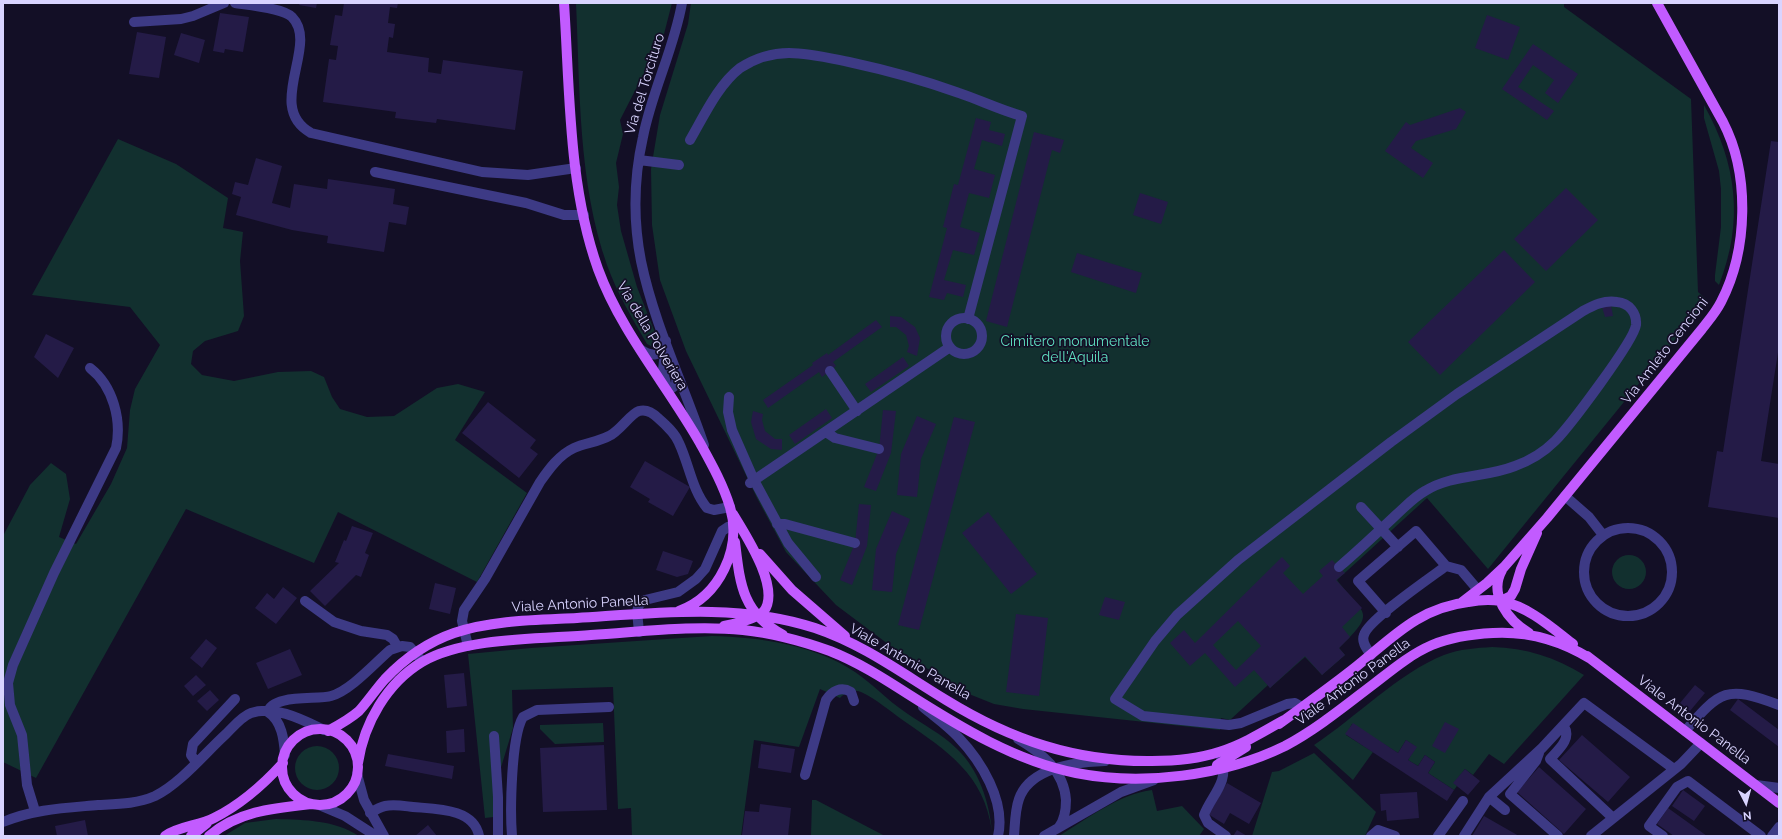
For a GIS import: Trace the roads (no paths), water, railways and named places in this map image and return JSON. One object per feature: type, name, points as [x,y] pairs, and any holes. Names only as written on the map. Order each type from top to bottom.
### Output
[{"type":"main road","name":"Via della Polveriera","points":[[564,3],[572,130],[576,168],[584,215],[596,262],[605,285],[640,349],[707,456],[721,483],[730,507],[752,545],[762,569],[767,588],[766,606],[763,611],[758,614]]},
{"type":"main road","name":"Via Amleto Cencioni","points":[[1461,602],[1478,590],[1504,567],[1566,496],[1715,311],[1729,284],[1740,234],[1743,210],[1742,187],[1732,141],[1657,3]]},
{"type":"main road","name":"Via della Polveriera","points":[[730,507],[745,596],[758,614],[773,628],[792,639]]},
{"type":"main road","name":"Via Amleto Cencioni","points":[[1501,601],[1511,596],[1528,552],[1547,518]]},
{"type":"main road","name":"Via della Polveriera","points":[[667,613],[679,611],[696,603],[719,580],[728,560],[733,526]]},
{"type":"main road","name":"Via della Polveriera","points":[[752,545],[802,598],[857,646]]},
{"type":"main road","name":"Via Amleto Cencioni","points":[[1504,567],[1498,582],[1501,601],[1512,620],[1532,635]]},
{"type":"main road","name":"Via Amleto Cencioni","points":[[1518,581],[1517,593],[1522,608]]},
{"type":"main road","name":"Viale Antonio Panella","points":[[1223,765],[1371,655],[1406,626],[1422,615],[1438,608],[1461,602],[1482,600],[1501,601],[1522,608],[1546,624],[1779,803]]},
{"type":"main road","name":"Viale Antonio Panella","points":[[326,730],[359,711],[386,678],[416,653],[441,638],[464,630],[513,622],[638,614],[715,612],[758,614],[816,628],[857,646],[898,668],[956,706],[1005,730],[1053,749],[1077,756],[1118,761],[1176,760],[1218,753],[1254,737],[1284,720]]},
{"type":"main road","points":[[708,628],[736,623],[758,614]]},
{"type":"main road","name":"Viale Antonio Panella","points":[[358,764],[364,739],[382,700],[398,681],[422,662],[444,652],[468,646],[510,641],[708,628],[744,630],[792,639],[828,650],[848,659],[982,738],[1055,768],[1107,777],[1170,777],[1201,772],[1266,754],[1298,738],[1336,713],[1401,662],[1434,644],[1456,638],[1483,634],[1513,633],[1532,635],[1566,645],[1591,659]]},
{"type":"main road","points":[[191,836],[214,818],[256,790],[284,759],[293,741],[302,734],[326,730],[338,734],[348,742],[354,750],[358,764],[357,774],[351,789],[344,797],[335,802],[248,814],[224,824],[209,836]]},
{"type":"main road","points":[[284,759],[283,774],[290,789],[302,800],[316,805]]},
{"type":"main road","points":[[165,836],[175,830],[214,818]]},
{"type":"street","points":[[134,22],[181,19],[194,16],[224,3]]},
{"type":"street","points":[[236,3],[278,11],[292,16],[296,23],[300,42],[292,107],[298,124],[311,133],[482,172],[528,175],[576,168]]},
{"type":"street","name":"Via del Torcituro","points":[[682,3],[676,30],[648,114],[639,160],[636,204],[639,246],[649,292],[665,341],[675,364],[707,456]]},
{"type":"street","points":[[690,140],[729,78],[740,68],[754,60],[773,54],[789,53],[818,56],[882,69],[959,93],[1022,116],[968,319]]},
{"type":"street","points":[[639,160],[679,165]]},
{"type":"street","points":[[375,172],[526,203],[564,215],[584,215]]},
{"type":"street","points":[[1302,707],[1294,703],[1287,704],[1241,723],[1229,725],[1146,716],[1136,713],[1115,699],[1155,641],[1194,598],[1266,538],[1391,442],[1457,394],[1583,311],[1597,304],[1611,302],[1623,303],[1633,311],[1636,322],[1631,338],[1581,409],[1554,442],[1534,457],[1515,466],[1453,480],[1425,490],[1339,567]]},
{"type":"street","points":[[968,319],[976,323],[981,330],[982,340],[980,345],[974,351],[966,354],[957,352],[950,347],[946,336],[949,328],[957,320],[968,319]]},
{"type":"street","points":[[640,349],[649,354],[657,355],[664,350],[665,341]]},
{"type":"street","name":"Via del Torcituro","points":[[665,341],[663,370],[665,387],[672,388],[677,383],[675,364]]},
{"type":"street","points":[[752,482],[950,347]]},
{"type":"street","points":[[35,811],[27,785],[22,735],[10,705],[8,683],[13,665],[54,573],[116,448],[118,430],[114,407],[105,384],[90,368]]},
{"type":"street","points":[[830,371],[857,410]]},
{"type":"street","points":[[728,397],[728,412],[732,430],[752,482],[792,550],[816,577]]},
{"type":"street","points":[[468,646],[464,630],[463,616],[468,602],[485,580],[550,467],[559,458],[573,448],[600,440],[618,431],[636,412],[644,410],[652,413],[674,434],[679,442],[694,484],[707,508],[714,510],[730,507]]},
{"type":"street","points":[[826,432],[835,438],[879,449]]},
{"type":"street","points":[[1566,496],[1589,518],[1603,535]]},
{"type":"street","points":[[1361,507],[1398,547]]},
{"type":"street","points":[[777,524],[785,524],[855,543]]},
{"type":"street","points":[[639,632],[638,608],[642,602],[678,592],[696,580],[705,568],[722,531],[733,526]]},
{"type":"street","points":[[1630,528],[1644,531],[1657,538],[1667,550],[1672,565],[1672,580],[1666,595],[1656,606],[1643,614],[1628,617],[1613,614],[1600,607],[1591,597],[1584,578],[1586,557],[1593,545],[1603,535],[1616,530],[1630,528]]},
{"type":"street","points":[[1386,613],[1358,581],[1416,531],[1446,566],[1460,570],[1478,590]]},
{"type":"street","points":[[1371,655],[1365,646],[1364,635],[1386,613],[1446,566]]},
{"type":"street","points":[[305,601],[334,622],[362,631],[387,635],[393,639],[397,646]]},
{"type":"street","points":[[268,712],[272,706],[282,701],[325,697],[341,692],[390,650],[397,646],[406,646],[416,653],[422,662]]},
{"type":"street","points":[[805,775],[823,708],[829,696],[835,691],[847,690],[852,694],[854,701]]},
{"type":"street","points":[[1685,731],[1710,703],[1727,693],[1745,694],[1779,705]]},
{"type":"street","points":[[908,694],[959,738],[977,761],[996,803],[1000,817],[998,836]]},
{"type":"street","points":[[196,762],[191,755],[193,744],[235,699]]},
{"type":"street","points":[[1464,836],[1488,797],[1564,726],[1584,703],[1674,769]]},
{"type":"street","points":[[512,836],[512,776],[518,732],[523,717],[537,710],[609,707]]},
{"type":"street","points":[[3,822],[35,811],[128,803],[145,800],[166,789],[245,716],[256,712],[268,712],[296,717],[326,730]]},
{"type":"street","points":[[268,712],[277,720],[280,728],[284,759]]},
{"type":"street","points":[[1564,726],[1566,731],[1566,740],[1550,759],[1613,818]]},
{"type":"street","points":[[1005,730],[1038,752],[1055,768],[1061,779],[1066,799],[1065,816],[1059,827]]},
{"type":"street","points":[[494,736],[498,797],[498,836]]},
{"type":"street","points":[[1591,836],[1674,769],[1701,743]]},
{"type":"street","points":[[1538,751],[1538,759],[1510,794],[1558,836]]},
{"type":"street","points":[[1218,753],[1223,765],[1223,780],[1204,815],[1208,823],[1226,836]]},
{"type":"street","points":[[1014,836],[1017,807],[1021,794],[1036,778],[1055,768],[1092,762],[1118,761]]},
{"type":"street","points":[[357,774],[361,793],[384,836]]},
{"type":"street","points":[[1044,836],[1132,787],[1153,780],[1170,777]]},
{"type":"street","points":[[1663,836],[1649,826],[1678,787],[1688,781],[1761,836]]},
{"type":"street","points":[[1756,786],[1779,788]]},
{"type":"street","points":[[1488,797],[1505,810]]},
{"type":"street","points":[[1438,836],[1463,801]]},
{"type":"street","points":[[316,805],[345,816],[376,836]]},
{"type":"street","points":[[370,812],[389,806],[450,812],[461,815],[472,822],[478,829],[480,836]]},
{"type":"street","points":[[1772,836],[1779,828]]},
{"type":"street","points":[[1371,836],[1378,830],[1395,836]]},
{"type":"park label","name":"Cimitero monumentale dell'Aquila","points":[[1075,350]]}]
